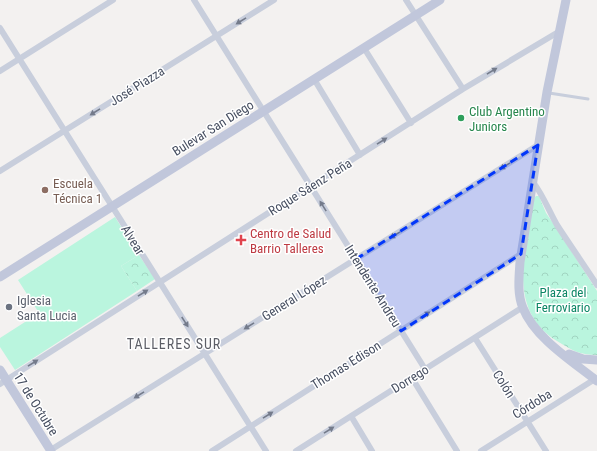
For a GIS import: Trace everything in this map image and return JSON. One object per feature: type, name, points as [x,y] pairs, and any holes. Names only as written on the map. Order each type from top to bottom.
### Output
[{"type":"street","points":[[0,71],[113,0]]},
{"type":"street","name":"Intendente Andreu","points":[[194,0],[425,369]]},
{"type":"street","name":"José Piazza","points":[[0,172],[274,0]]},
{"type":"street","points":[[406,0],[463,89]]},
{"type":"street","name":"Bulevar San Diego","points":[[0,277],[440,0]]},
{"type":"street","points":[[566,0],[547,92],[532,182],[521,254],[519,275],[520,300],[528,318],[555,349],[597,378]]},
{"type":"street","name":"Alvear","points":[[0,28],[266,451]]},
{"type":"street","name":"Roque Sáenz Peña","points":[[3,382],[463,89],[560,31]]},
{"type":"street","points":[[364,48],[410,123]]},
{"type":"street","points":[[314,79],[360,155]]},
{"type":"street","name":"General López","points":[[50,451],[538,145]]},
{"type":"street","points":[[532,182],[542,196],[558,226],[597,285]]},
{"type":"street","name":"Thomas Edison","points":[[212,451],[521,254]]},
{"type":"street","name":"Dorrego","points":[[296,451],[523,307]]},
{"type":"street","name":"Colón","points":[[475,338],[546,451]]},
{"type":"street","points":[[547,339],[558,345],[597,378]]},
{"type":"street","points":[[569,354],[583,359],[597,360]]},
{"type":"street","name":"17 de Octubre","points":[[0,370],[3,382],[50,451]]},
{"type":"street","points":[[412,378],[457,451]]},
{"type":"street","name":"Córdoba","points":[[481,451],[597,378]]},
{"type":"street","points":[[351,416],[372,451]]},
{"type":"lane","points":[[547,92],[588,99]]},
{"type":"highlighted area","points":[[538,145],[521,254],[401,331],[356,259]]},
{"type":"green space","name":"Plaza del Ferroviario","points":[[539,196],[546,213],[597,291],[597,355],[585,354],[576,351],[557,341],[541,328],[530,312],[525,295],[523,276],[527,237],[534,198]]},
{"type":"green space","points":[[115,217],[139,255],[121,266],[137,291],[15,370],[0,347],[0,338],[39,313],[18,280]]},
{"type":"green space","points":[[139,255],[155,279],[137,291],[121,266]]},
{"type":"green space","points":[[590,304],[597,315],[597,328],[591,332],[578,311]]},
{"type":"place","name":"Club Argentino Juniors","points":[[461,118]]},
{"type":"place","name":"Escuela Técnica 1","points":[[45,190]]},
{"type":"place","name":"Centro de Salud Barrio Talleres","points":[[241,240]]},
{"type":"place","name":"Iglesia Santa Lucia","points":[[9,307]]},
{"type":"district","name":"TALLERES SUR","points":[[174,344]]}]
